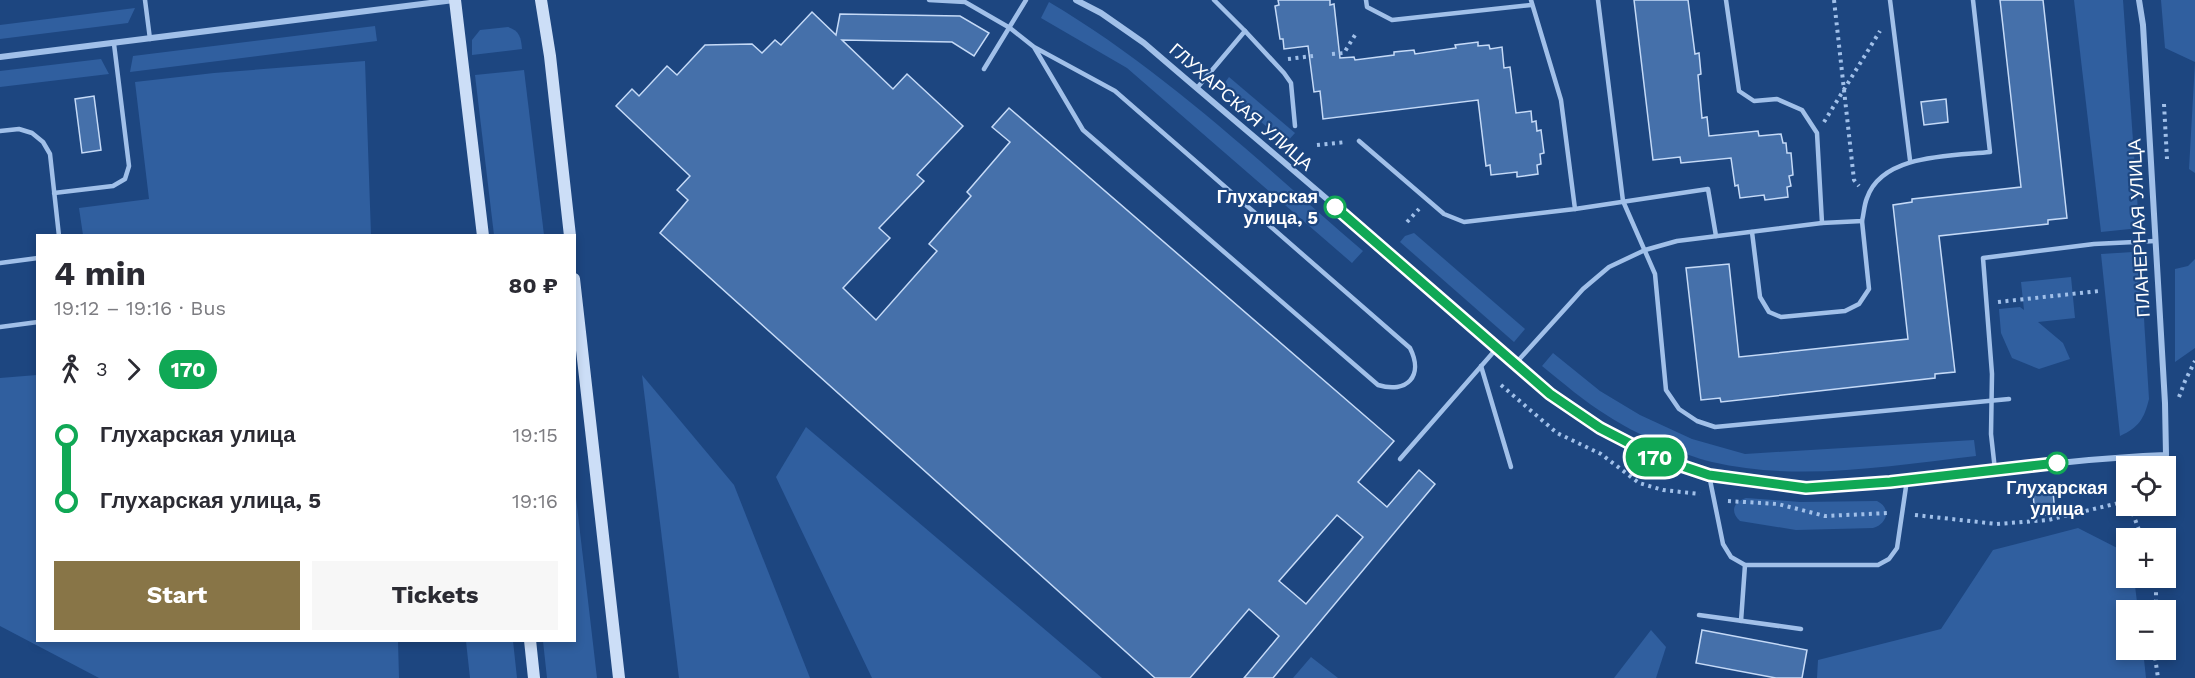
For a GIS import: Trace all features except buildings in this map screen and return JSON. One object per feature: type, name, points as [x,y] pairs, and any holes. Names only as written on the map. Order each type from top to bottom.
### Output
[{"type":"street","points":[[0,57],[454,0],[483,234]]},
{"type":"street","points":[[541,0],[550,56],[570,234]]},
{"type":"street","name":"ГЛУХАРСКАЯ УЛИЦА","points":[[1076,0],[1101,13],[1144,43],[1550,394],[1600,428],[1658,458],[1709,475],[1806,488],[1907,480],[2111,457],[2166,455]]},
{"type":"street","name":"ПЛАНЕРНАЯ УЛИЦА","points":[[2139,0],[2165,403],[2166,455]]},
{"type":"street","points":[[576,297],[619,678]]},
{"type":"street","points":[[530,642],[534,678]]},
{"type":"lane","points":[[145,0],[150,39]]},
{"type":"lane","points":[[929,0],[965,2],[1011,28],[1034,47],[1115,92],[1410,348],[1416,361],[1414,375],[1403,387],[1391,389],[1378,385],[1083,130],[1034,47]]},
{"type":"lane","points":[[984,69],[1026,0]]},
{"type":"lane","points":[[1214,0],[1291,83],[1295,126]]},
{"type":"lane","points":[[1366,0],[1367,7],[1392,20],[1531,2],[1561,99],[1575,209]]},
{"type":"lane","points":[[1598,0],[1623,201],[1655,274],[1666,390],[1679,409],[1697,422],[1715,427],[2009,399]]},
{"type":"lane","points":[[1726,0],[1739,91],[1754,101],[1777,99],[1802,110],[1818,133],[1821,223]]},
{"type":"lane","points":[[1890,0],[1910,160]]},
{"type":"lane","points":[[1752,232],[1760,297],[1769,312],[1781,316],[1834,312],[1845,311],[1859,304],[1869,289],[1862,221],[1867,196],[1884,174],[1910,160],[1990,152],[1973,0]]},
{"type":"lane","points":[[1197,88],[1245,31]]},
{"type":"lane","points":[[54,193],[113,186],[124,179],[129,166],[114,44]]},
{"type":"lane","points":[[0,131],[19,129],[32,133],[43,142],[50,154],[60,234]]},
{"type":"lane","points":[[1359,141],[1444,214],[1464,222],[1575,209],[1708,189],[1716,236]]},
{"type":"lane","points":[[1515,364],[1582,289],[1609,267],[1645,250],[1677,241],[1821,223],[1862,221]]},
{"type":"lane","points":[[1995,470],[1991,434],[1992,401],[1983,258],[2094,244],[2155,241]]},
{"type":"lane","points":[[0,263],[36,258]]},
{"type":"lane","points":[[0,327],[36,322]]},
{"type":"lane","points":[[1400,459],[1497,348]]},
{"type":"lane","points":[[1481,366],[1511,467]]},
{"type":"lane","points":[[1709,475],[1723,544],[1731,557],[1745,565],[1878,565],[1889,559],[1897,548],[1907,480]]},
{"type":"lane","points":[[1741,621],[1745,565]]},
{"type":"lane","points":[[1699,615],[1801,629]]},
{"type":"path","points":[[1834,0],[1854,180],[1867,196]]},
{"type":"path","points":[[1818,133],[1891,12]]},
{"type":"path","points":[[1332,54],[1344,53],[1355,35]]},
{"type":"path","points":[[1273,61],[1313,56]]},
{"type":"path","points":[[1317,145],[1359,141]]},
{"type":"path","points":[[1987,303],[2099,291]]},
{"type":"path","points":[[2171,402],[2181,394],[2195,361]]},
{"type":"path","points":[[1481,366],[1557,434],[1601,454],[1632,479],[1663,490],[1744,503],[1778,504],[1825,516],[1902,513],[1997,524],[2048,520],[2116,504]]},
{"type":"path","points":[[2155,660],[2158,678]]},
{"type":"shaded area","points":[[2074,0],[2123,0],[2139,225],[2130,229],[2101,232]]},
{"type":"shaded area","points":[[2161,0],[2195,0],[2195,62],[2165,48]]},
{"type":"shaded area","points":[[1049,2],[1132,57],[1172,88],[1250,152],[1363,251],[1352,263],[1127,68],[1041,18]]},
{"type":"shaded area","points":[[135,8],[128,23],[0,39],[0,25]]},
{"type":"shaded area","points":[[375,26],[377,41],[130,72],[133,56]]},
{"type":"shaded area","points":[[508,27],[519,35],[522,49],[472,55],[472,40],[480,30]]},
{"type":"shaded area","points":[[101,59],[109,74],[0,87],[0,71]]},
{"type":"shaded area","points":[[365,61],[371,234],[83,234],[79,208],[149,199],[135,82]]},
{"type":"shaded area","points":[[2195,62],[2195,173],[2189,169]]},
{"type":"shaded area","points":[[524,70],[544,234],[494,234],[475,75]]},
{"type":"shaded area","points":[[1229,77],[1295,133],[1286,143],[1221,88]]},
{"type":"shaded area","points":[[1414,233],[1525,329],[1514,342],[1400,242],[1405,236]]},
{"type":"shaded area","points":[[2133,252],[2140,254],[2149,399],[2140,422],[2120,436],[2101,254]]},
{"type":"shaded area","points":[[2195,259],[2195,348],[2175,362],[2175,269],[2188,266]]},
{"type":"shaded area","points":[[2071,277],[2075,318],[2038,322],[2063,343],[2070,359],[2039,369],[2012,358],[2001,333],[1999,309],[2020,307],[2024,310],[2021,282]]},
{"type":"shaded area","points":[[1553,353],[1600,391],[1640,415],[1692,439],[1745,454],[1974,440],[1976,456],[1877,468],[1811,472],[1745,468],[1712,462],[1658,443],[1599,411],[1542,366]]},
{"type":"shaded area","points":[[36,375],[36,642],[398,642],[399,678],[99,678],[0,626],[0,378]]},
{"type":"shaded area","points":[[642,375],[734,485],[810,678],[679,678]]},
{"type":"shaded area","points":[[806,427],[1102,678],[872,678],[776,477]]},
{"type":"shaded area","points":[[576,498],[597,678],[547,678],[543,642],[576,642]]},
{"type":"shaded area","points":[[1746,498],[1800,502],[1877,501],[1885,508],[1886,516],[1882,523],[1873,528],[1796,530],[1740,521],[1734,508],[1738,502]]},
{"type":"shaded area","points":[[2078,528],[2116,547],[2116,588],[2135,588],[2137,600],[2116,600],[2116,660],[2144,660],[2146,678],[1817,678],[1818,660],[1941,629],[1993,550]]},
{"type":"shaded area","points":[[1651,630],[1666,647],[1656,678],[1614,678]]},
{"type":"shaded area","points":[[466,642],[513,642],[517,678],[470,678]]},
{"type":"shaded area","points":[[1311,657],[1338,678],[1293,678]]},
{"type":"bus line","name":"170","points":[[1335,207],[1550,394],[1600,428],[1658,458],[1709,475],[1806,488],[1890,482],[2057,463]]},
{"type":"place","name":"Глухарская улица, 5","points":[[1335,207]]},
{"type":"place","name":"Глухарская улица","points":[[2057,463]]}]
